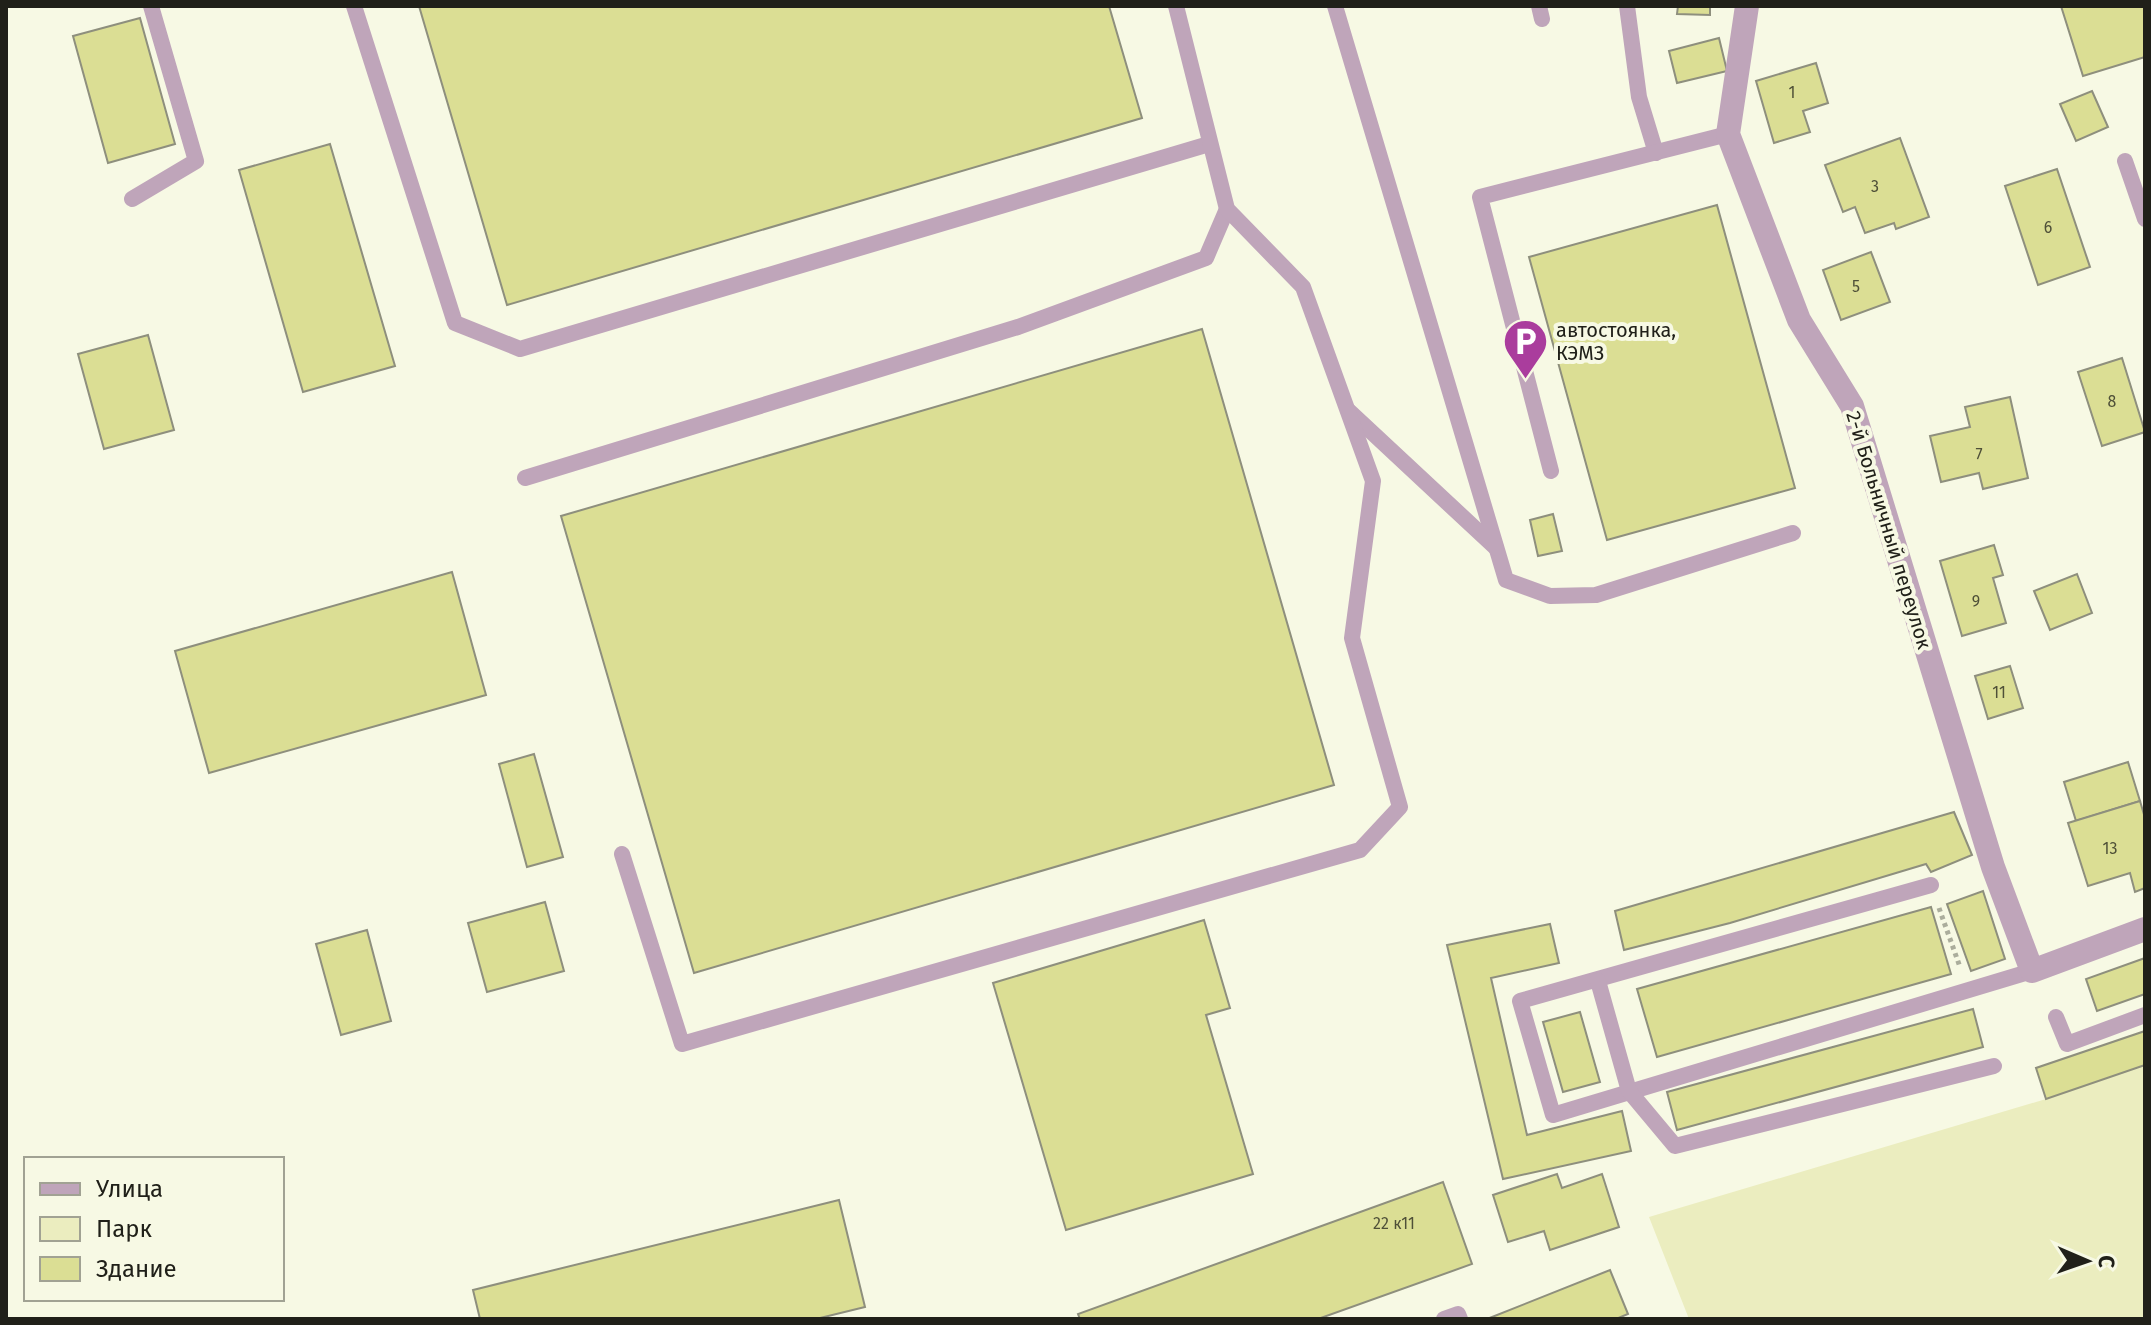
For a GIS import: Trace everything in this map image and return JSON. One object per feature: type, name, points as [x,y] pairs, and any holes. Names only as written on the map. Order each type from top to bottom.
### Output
[{"type":"street","name":"2-й Больничный переулок","points":[[1747,6],[1728,134],[1799,320],[1852,406],[1993,867],[2032,971]]},
{"type":"street","points":[[2032,971],[2145,929]]},
{"type":"lane","points":[[132,199],[196,161],[151,6]]},
{"type":"lane","points":[[354,6],[455,323],[520,349],[1209,144]]},
{"type":"lane","points":[[622,854],[682,1044],[1360,850],[1400,807],[1352,638],[1373,481],[1303,287],[1227,209],[1176,6]]},
{"type":"lane","points":[[1335,6],[1506,580],[1550,596],[1596,595],[1793,533]]},
{"type":"lane","points":[[1627,6],[1639,97],[1656,153]]},
{"type":"lane","points":[[1551,471],[1480,197],[1728,134]]},
{"type":"lane","points":[[2125,161],[2145,219]]},
{"type":"lane","points":[[525,478],[1018,327],[1206,258],[1227,209]]},
{"type":"lane","points":[[1347,409],[1497,549]]},
{"type":"lane","points":[[1931,885],[1520,1001],[1553,1115],[2032,971]]},
{"type":"lane","points":[[1598,981],[1629,1091],[1675,1146],[1994,1066]]},
{"type":"lane","points":[[2056,1017],[2067,1044],[2145,1015]]},
{"type":"lane","points":[[1444,1319],[1458,1314],[1460,1319]]},
{"type":"path","points":[[1931,885],[1967,990]]},
{"type":"green space","points":[[2145,1065],[2145,1319],[1689,1319],[1649,1217],[2046,1099]]},
{"type":"building","points":[[419,6],[1109,6],[1142,118],[507,305]]},
{"type":"building","points":[[1678,6],[1710,6],[1710,15],[1677,14]]},
{"type":"building","points":[[2061,6],[2145,6],[2145,57],[2083,76]]},
{"type":"building","points":[[140,18],[175,144],[108,163],[73,36]]},
{"type":"building","points":[[1719,38],[1727,71],[1677,83],[1669,51]]},
{"type":"building","points":[[1816,63],[1828,103],[1803,111],[1810,132],[1774,143],[1756,81]]},
{"type":"building","points":[[2092,91],[2108,127],[2076,141],[2060,104]]},
{"type":"building","points":[[1900,138],[1929,217],[1896,229],[1894,223],[1865,233],[1855,207],[1843,212],[1825,165]]},
{"type":"building","points":[[330,144],[395,366],[303,392],[239,170]]},
{"type":"building","points":[[2057,169],[2090,267],[2038,285],[2005,186]]},
{"type":"building","points":[[1717,205],[1795,488],[1607,540],[1529,257]]},
{"type":"building","points":[[1871,252],[1890,302],[1841,320],[1823,270]]},
{"type":"building","points":[[1202,329],[1334,785],[694,973],[561,516]]},
{"type":"building","points":[[148,335],[174,430],[104,449],[78,354]]},
{"type":"building","points":[[2122,358],[2145,432],[2102,446],[2078,372]]},
{"type":"building","points":[[2010,397],[2028,478],[1983,489],[1979,473],[1941,482],[1930,436],[1970,427],[1965,407]]},
{"type":"building","points":[[1553,514],[1562,551],[1538,556],[1530,520]]},
{"type":"building","points":[[1994,545],[2003,575],[1993,578],[2006,623],[1962,636],[1940,561]]},
{"type":"building","points":[[452,572],[486,695],[209,773],[175,651]]},
{"type":"building","points":[[2077,574],[2092,613],[2050,630],[2034,591]]},
{"type":"building","points":[[2010,666],[2023,708],[1988,719],[1975,676]]},
{"type":"building","points":[[534,754],[563,857],[527,867],[499,764]]},
{"type":"building","points":[[2128,762],[2140,801],[2076,821],[2064,782]]},
{"type":"building","points":[[2140,801],[2145,818],[2145,888],[2135,892],[2130,873],[2088,886],[2068,823]]},
{"type":"building","points":[[1954,812],[1972,855],[1931,872],[1926,864],[1730,923],[1624,950],[1615,911]]},
{"type":"building","points":[[1983,891],[2005,959],[1971,971],[1947,904]]},
{"type":"building","points":[[545,902],[564,971],[487,992],[468,923]]},
{"type":"building","points":[[1931,907],[1951,974],[1657,1057],[1637,989]]},
{"type":"building","points":[[1204,920],[1230,1008],[1206,1015],[1253,1174],[1066,1230],[993,983]]},
{"type":"building","points":[[1550,924],[1559,963],[1491,978],[1527,1135],[1622,1111],[1631,1151],[1503,1179],[1447,945]]},
{"type":"building","points":[[367,930],[391,1021],[341,1035],[316,944]]},
{"type":"building","points":[[2145,958],[2145,994],[2097,1011],[2086,979]]},
{"type":"building","points":[[1973,1009],[1983,1047],[1677,1130],[1667,1092]]},
{"type":"building","points":[[1580,1012],[1600,1082],[1563,1092],[1543,1022]]},
{"type":"building","points":[[2145,1031],[2145,1065],[2046,1099],[2036,1068]]},
{"type":"building","points":[[1557,1174],[1562,1188],[1602,1174],[1619,1227],[1550,1250],[1544,1231],[1508,1242],[1493,1195]]},
{"type":"building","points":[[1443,1182],[1472,1264],[1318,1319],[1080,1319],[1078,1314]]},
{"type":"building","points":[[839,1200],[865,1307],[816,1319],[480,1319],[473,1290]]},
{"type":"building","points":[[1610,1270],[1628,1314],[1616,1319],[1487,1319]]},
{"type":"place","name":"автостоянка, КЭМЗ","points":[[1525,380]]}]
